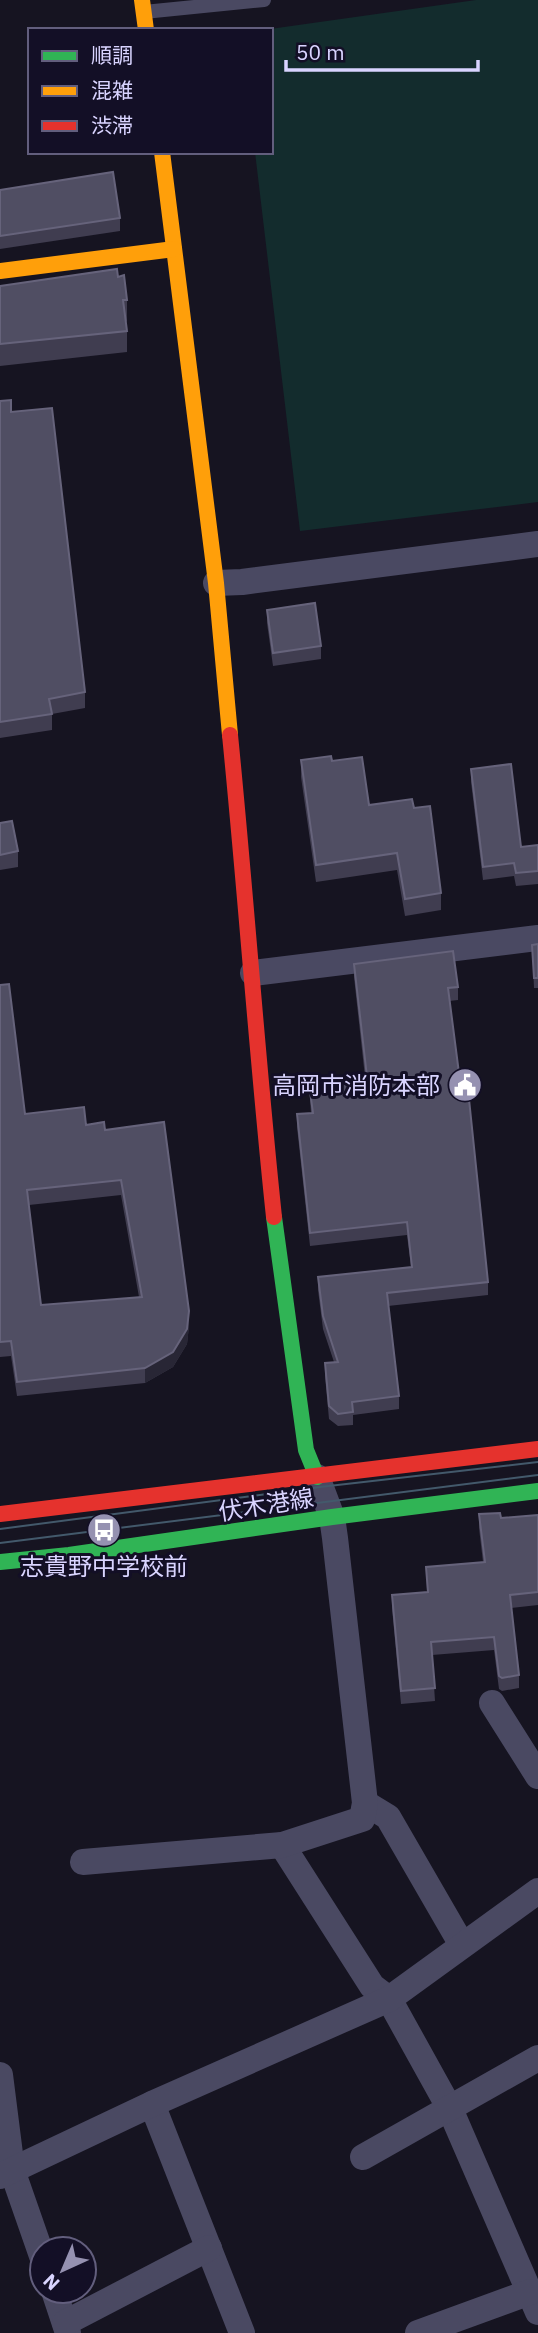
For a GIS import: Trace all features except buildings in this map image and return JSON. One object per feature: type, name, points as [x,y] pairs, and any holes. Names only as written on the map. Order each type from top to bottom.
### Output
[{"type":"street","points":[[143,6],[146,28]]},
{"type":"street","points":[[83,1862],[282,1845],[362,1819],[365,1803],[332,1517],[306,1450],[279,1261],[263,1113],[253,972],[216,583],[162,154]]},
{"type":"street","points":[[0,271],[174,249]]},
{"type":"street","points":[[216,583],[242,582],[538,544]]},
{"type":"street","points":[[253,972],[538,938]]},
{"type":"street","name":"伏木港線","points":[[0,1514],[538,1449]]},
{"type":"street","name":"伏木港線","points":[[0,1562],[156,1544],[332,1517],[538,1491]]},
{"type":"street","points":[[492,1703],[538,1776]]},
{"type":"street","points":[[365,1803],[388,1817],[462,1945]]},
{"type":"street","points":[[282,1845],[372,1986],[389,1999],[450,2109],[532,2285],[418,2333]]},
{"type":"street","points":[[6,2173],[389,1999],[538,1891]]},
{"type":"street","points":[[363,2157],[538,2058]]},
{"type":"street","points":[[0,2076],[6,2173],[33,2235]]},
{"type":"street","points":[[152,2105],[209,2248],[238,2332]]},
{"type":"street","points":[[59,2305],[67,2328],[209,2248]]},
{"type":"lane","points":[[143,6],[264,0]]},
{"type":"green space","points":[[476,0],[538,0],[538,502],[300,531],[255,154],[273,154],[273,29]]},
{"type":"tram line","points":[[0,1529],[320,1487],[538,1462]]},
{"type":"tram line","points":[[0,1543],[538,1475]]},
{"type":"traffic: fast","points":[[274,1217],[306,1450],[317,1477]]},
{"type":"traffic: fast","points":[[0,1562],[538,1491]]},
{"type":"traffic: slow","points":[[142,0],[146,28]]},
{"type":"traffic: slow","points":[[162,154],[216,583],[230,735]]},
{"type":"traffic: slow","points":[[0,271],[174,249]]},
{"type":"traffic: jam","points":[[230,735],[274,1217]]},
{"type":"traffic: jam","points":[[0,1514],[538,1449]]},
{"type":"place","name":"高岡市消防本部","points":[[465,1085]]},
{"type":"place","name":"志貴野中学校前","points":[[104,1530]]}]
